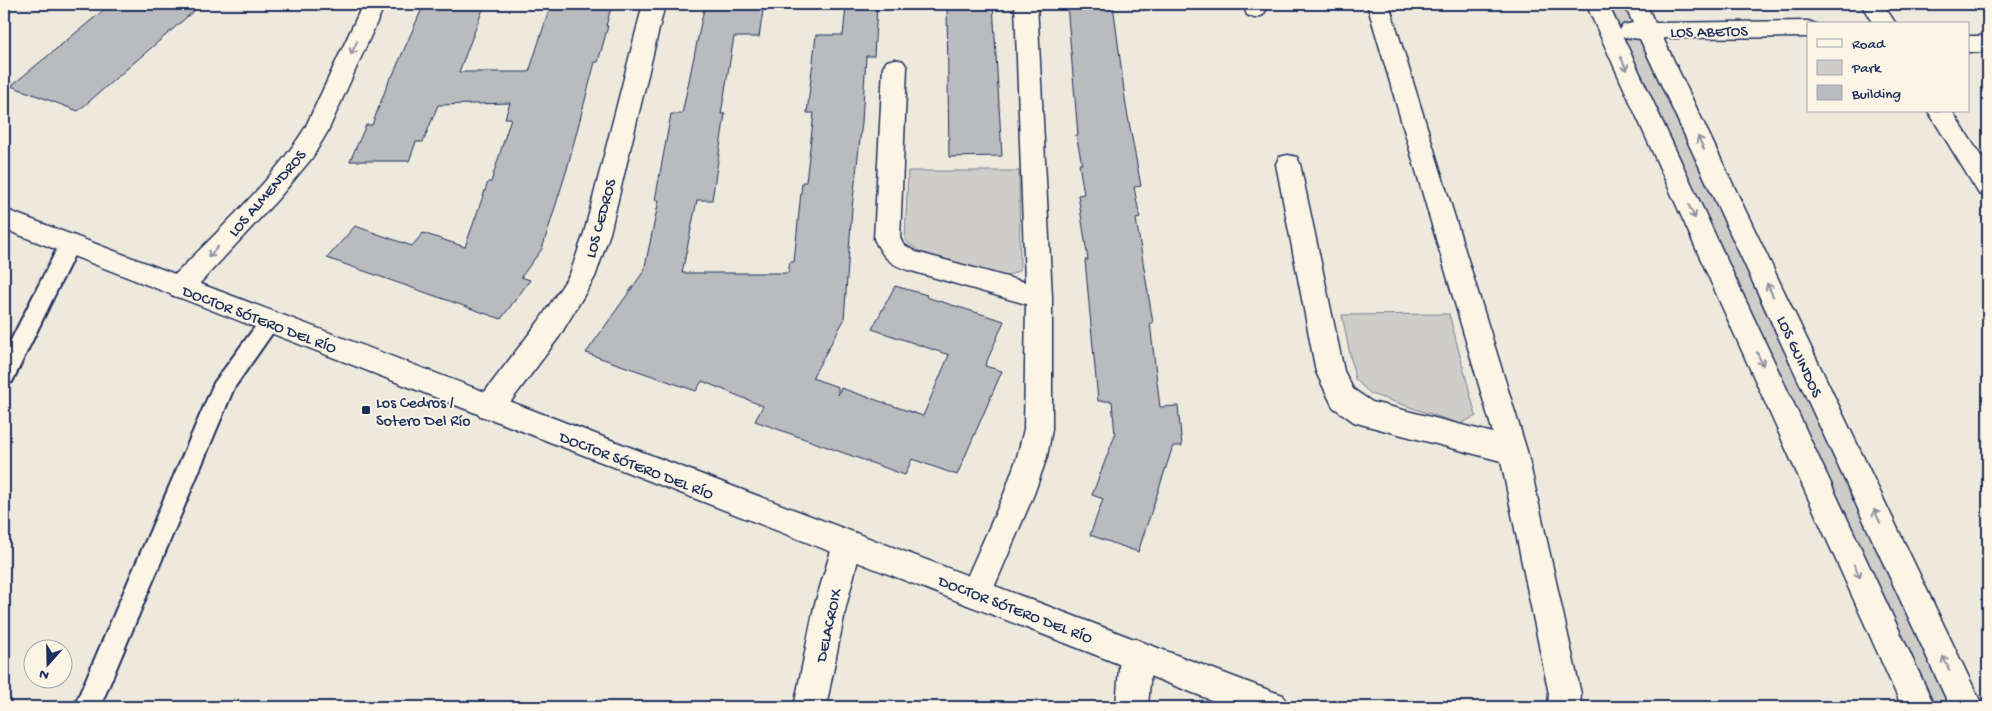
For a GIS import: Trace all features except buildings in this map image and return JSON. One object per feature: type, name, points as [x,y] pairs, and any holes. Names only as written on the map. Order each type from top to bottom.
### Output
[{"type":"street","name":"LOS ALMENDROS","points":[[180,286],[269,192],[303,152],[316,131],[374,4]]},
{"type":"street","name":"LOS CEDROS","points":[[490,407],[549,329],[582,277],[596,233],[654,4]]},
{"type":"street","points":[[976,593],[1032,457],[1038,428],[1039,297],[1026,4]]},
{"type":"street","points":[[1378,4],[1513,451],[1565,694],[1564,707]]},
{"type":"street","points":[[1597,4],[1919,707]]},
{"type":"street","name":"LOS GUINDOS","points":[[1636,4],[1967,707]]},
{"type":"street","points":[[1872,4],[1884,22]]},
{"type":"street","name":"LOS ABETOS","points":[[1610,32],[1807,29]]},
{"type":"street","points":[[1970,44],[1988,44]]},
{"type":"street","points":[[895,67],[887,239],[894,251],[908,260],[1039,297]]},
{"type":"street","points":[[1941,112],[1988,187]]},
{"type":"street","points":[[1288,164],[1330,372],[1343,398],[1364,413],[1513,451]]},
{"type":"street","name":"DOCTOR SÓTERO DEL RÍO","points":[[4,219],[1271,707]]},
{"type":"street","name":"DELACROIX","points":[[810,707],[830,606],[847,544]]},
{"type":"street","points":[[1132,707],[1136,654]]},
{"type":"lane","points":[[4,375],[69,245]]},
{"type":"lane","points":[[87,707],[225,383],[270,322]]},
{"type":"green space","points":[[1601,4],[1632,4],[1956,707],[1925,707]]},
{"type":"green space","points":[[908,171],[1019,171],[1020,270],[1005,277],[920,252],[905,240]]},
{"type":"green space","points":[[1449,314],[1476,416],[1460,424],[1371,394],[1355,379],[1342,315]]},
{"type":"place","name":"Los Cedros / Sotero Del Río","points":[[366,410]]}]
